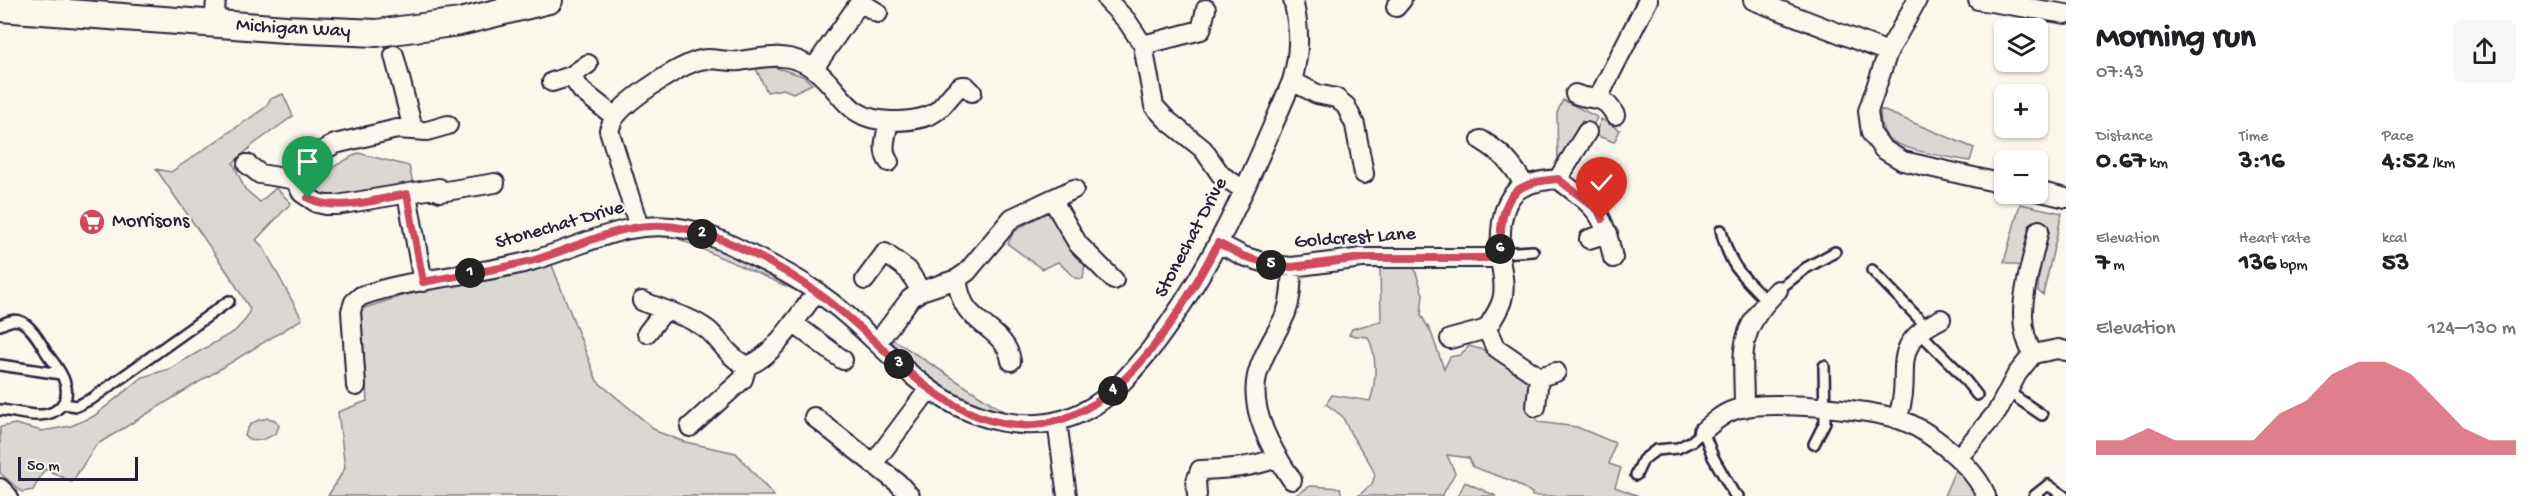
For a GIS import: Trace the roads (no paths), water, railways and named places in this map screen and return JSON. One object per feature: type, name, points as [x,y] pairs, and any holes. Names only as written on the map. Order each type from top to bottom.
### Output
[{"type":"street","name":"Michigan Way","points":[[0,8],[215,12],[377,33],[460,22],[549,0]]},
{"type":"street","points":[[1107,0],[1127,21],[1143,45],[1154,106],[1167,120],[1203,149],[1221,175],[1244,190]]},
{"type":"street","name":"Stonechat Drive","points":[[356,386],[351,322],[354,302],[361,296],[531,261],[613,231],[663,226],[709,236],[780,269],[817,291],[929,388],[970,413],[999,422],[1031,424],[1072,417],[1096,404],[1124,380],[1169,325],[1193,290],[1218,243],[1292,81],[1298,59],[1299,39],[1299,23],[1293,0]]},
{"type":"street","points":[[1598,98],[1648,0]]},
{"type":"street","points":[[1753,0],[1888,52]]},
{"type":"street","points":[[1917,0],[1888,52],[1868,111],[1871,133],[1883,149],[1903,161],[1994,182]]},
{"type":"street","points":[[1978,0],[2066,14]]},
{"type":"street","points":[[814,68],[859,1],[878,13]]},
{"type":"street","points":[[1143,45],[1201,30],[1206,9]]},
{"type":"street","points":[[394,55],[412,129]]},
{"type":"street","points":[[639,227],[611,143],[609,130],[615,117],[657,84],[700,61],[707,59],[727,62],[777,56],[814,68],[849,109],[889,121],[923,118],[937,111],[961,86],[966,86],[972,92]]},
{"type":"street","points":[[552,82],[571,76],[588,64]]},
{"type":"street","points":[[571,76],[582,91],[615,117]]},
{"type":"street","points":[[1292,81],[1317,94],[1336,98],[1346,106],[1355,125],[1364,174]]},
{"type":"street","points":[[1575,94],[1586,99],[1598,98],[1609,104],[1615,115]]},
{"type":"street","points":[[889,121],[884,146],[885,156],[889,162]]},
{"type":"street","points":[[448,125],[427,131],[412,129],[382,132],[327,147],[307,159],[297,174],[298,186],[308,198],[326,205],[337,205],[440,188],[440,192],[495,183]]},
{"type":"street","points":[[1558,179],[1587,132]]},
{"type":"street","points":[[1481,140],[1497,149],[1513,165],[1524,185]]},
{"type":"street","points":[[247,164],[260,174],[297,180]]},
{"type":"street","points":[[1450,339],[1487,329],[1503,300],[1500,256],[1505,206],[1511,195],[1524,185],[1535,181],[1558,179],[1598,210],[1608,233],[1613,258]]},
{"type":"street","points":[[877,343],[910,298],[921,291],[957,279],[967,272],[1012,218],[1074,189]]},
{"type":"street","points":[[407,194],[423,282]]},
{"type":"street","points":[[2048,194],[2066,198]]},
{"type":"street","points":[[1052,199],[1078,244],[1114,280]]},
{"type":"street","points":[[2033,354],[2026,342],[2023,321],[2024,303],[2039,231]]},
{"type":"street","points":[[1589,239],[1608,233]]},
{"type":"street","name":"Goldcrest Lane","points":[[1218,243],[1263,262],[1292,267],[1362,258],[1500,256]]},
{"type":"street","points":[[865,280],[885,253],[908,270],[921,291]]},
{"type":"street","points":[[1292,267],[1287,310],[1257,376],[1256,397],[1261,420],[1277,458],[1292,480]]},
{"type":"street","points":[[957,279],[962,300],[967,309],[1005,344],[1010,352],[1011,361]]},
{"type":"street","points":[[642,301],[702,325],[739,362],[747,365],[760,360],[793,323],[817,291]]},
{"type":"street","points":[[1744,408],[1745,339],[1750,323],[1772,296]]},
{"type":"street","points":[[646,333],[664,310]]},
{"type":"street","points":[[793,323],[843,360]]},
{"type":"street","points":[[1897,419],[1902,406],[1904,357],[1908,344],[1929,326]]},
{"type":"street","points":[[1487,329],[1495,347],[1539,377]]},
{"type":"street","points":[[1958,458],[1997,412],[2024,363],[2033,354],[2058,349],[2066,351]]},
{"type":"street","points":[[690,427],[743,379],[747,365]]},
{"type":"street","points":[[1539,377],[1556,372]]},
{"type":"street","points":[[1536,406],[1539,377]]},
{"type":"street","points":[[873,464],[929,388]]},
{"type":"street","points":[[1703,431],[1725,414],[1744,408],[1825,408],[1862,411],[1897,419],[1914,425],[1958,458],[1977,480],[1986,496]]},
{"type":"street","points":[[814,417],[910,496]]},
{"type":"street","points":[[1056,421],[1062,496]]},
{"type":"street","points":[[1197,495],[1196,481],[1200,470],[1240,469],[1277,458]]},
{"type":"street","points":[[0,488],[8,496]]},
{"type":"lane","points":[[1721,230],[1726,251],[1735,269],[1772,296],[1806,268],[1835,252]]},
{"type":"lane","points":[[1500,256],[1533,251]]},
{"type":"lane","points":[[1872,270],[1929,326],[1957,370],[1977,395]]},
{"type":"lane","points":[[64,404],[77,406],[93,398],[229,301]]},
{"type":"lane","points":[[0,326],[10,320],[19,320],[28,325],[61,374],[66,391],[64,404],[46,415],[28,415],[0,410]]},
{"type":"lane","points":[[0,365],[61,374]]},
{"type":"lane","points":[[1814,444],[1825,422],[1824,366]]},
{"type":"lane","points":[[2007,392],[2043,416]]},
{"type":"lane","points":[[1636,475],[1643,460],[1656,450],[1678,448],[1692,441],[1703,431],[1713,457],[1734,494],[1738,496]]},
{"type":"lane","points":[[2034,496],[2048,485],[2064,496]]},
{"type":"place","name":"Morrisons","points":[[92,222]]}]
